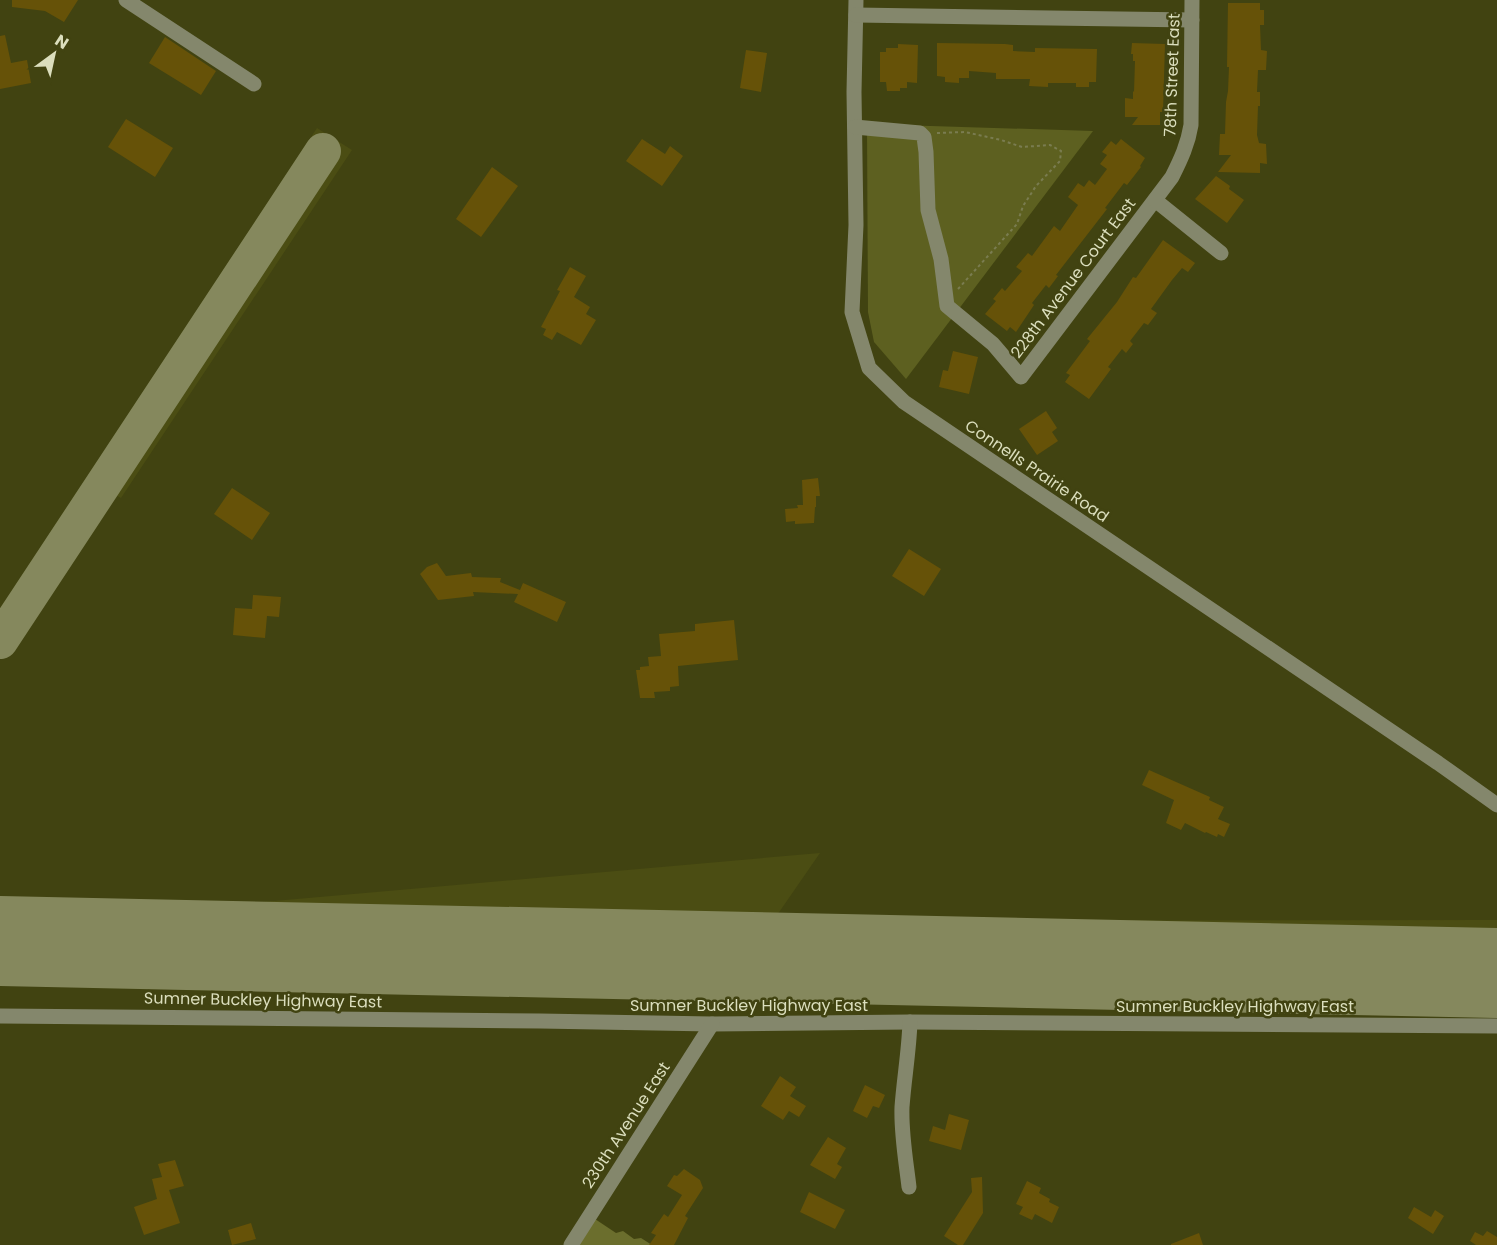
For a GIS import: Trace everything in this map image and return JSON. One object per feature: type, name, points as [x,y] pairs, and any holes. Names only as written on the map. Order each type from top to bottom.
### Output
[{"type":"street","points":[[126,0],[254,84]]},
{"type":"street","name":"78th Street East","points":[[1155,201],[1172,177],[1188,143],[1191,125],[1192,0]]},
{"type":"street","points":[[856,7],[1192,20]]},
{"type":"street","name":"Connells Prairie Road","points":[[856,7],[856,225],[852,312],[864,353],[874,374],[904,402],[1497,805]]},
{"type":"street","points":[[855,127],[920,134],[924,137],[928,210],[941,259],[946,303]]},
{"type":"street","points":[[1155,201],[1221,253]]},
{"type":"street","name":"228th Avenue Court East","points":[[946,303],[993,344],[1021,377],[1155,201]]},
{"type":"street","name":"Sumner Buckley Highway East","points":[[0,1016],[712,1024],[910,1022],[1497,1026]]},
{"type":"street","points":[[909,1187],[902,1128],[902,1107],[909,1057],[910,1022]]},
{"type":"street","name":"230th Avenue East","points":[[571,1245],[712,1024]]},
{"type":"path","points":[[920,134],[964,132],[1022,147],[1050,145],[1061,151],[1060,161],[1036,186],[1023,206],[1017,224],[946,303]]},
{"type":"shaded area","points":[[867,124],[1093,131],[906,379],[874,342],[868,312]]},
{"type":"shaded area","points":[[317,128],[352,150],[121,498],[105,489],[0,651],[0,609]]},
{"type":"shaded area","points":[[820,853],[773,921],[1497,920],[1497,975],[0,951],[0,929],[197,934],[207,907]]},
{"type":"green space","points":[[589,1215],[616,1233],[623,1231],[634,1239],[641,1238],[652,1245],[570,1245]]},
{"type":"building","points":[[12,0],[78,0],[64,22],[45,11],[12,7]]},
{"type":"building","points":[[1228,3],[1260,3],[1260,10],[1264,10],[1264,25],[1260,25],[1261,50],[1267,51],[1266,70],[1258,70],[1257,92],[1260,92],[1260,106],[1258,106],[1257,135],[1259,143],[1266,144],[1267,164],[1260,163],[1260,173],[1218,172],[1231,155],[1219,155],[1220,134],[1225,134],[1228,91]]},
{"type":"building","points":[[5,35],[11,63],[27,60],[31,83],[0,89],[0,36]]},
{"type":"building","points":[[165,37],[216,71],[201,95],[149,63]]},
{"type":"building","points":[[937,43],[1005,44],[1013,45],[1013,51],[1035,52],[1035,48],[1097,49],[1096,82],[1089,82],[1089,87],[1076,87],[1076,83],[1048,83],[1048,87],[1029,86],[1030,79],[996,79],[996,73],[969,71],[969,78],[959,78],[959,83],[945,82],[945,77],[937,76]]},
{"type":"building","points":[[1132,43],[1165,44],[1163,112],[1160,112],[1160,125],[1132,125],[1138,117],[1125,117],[1125,98],[1133,99],[1134,92],[1135,61],[1131,54]]},
{"type":"building","points":[[898,44],[918,45],[917,83],[907,82],[907,88],[900,88],[900,91],[887,91],[886,82],[880,82],[880,52],[886,52],[886,48],[898,48]]},
{"type":"building","points":[[746,50],[767,53],[761,92],[740,88]]},
{"type":"building","points":[[126,119],[173,148],[155,177],[108,147]]},
{"type":"building","points":[[642,139],[665,154],[670,146],[683,156],[662,186],[626,161]]},
{"type":"building","points":[[1121,139],[1145,158],[1141,167],[1127,185],[1124,183],[1056,275],[1058,276],[1049,288],[1046,285],[1032,303],[1034,305],[1016,332],[1010,327],[1007,331],[985,314],[996,301],[993,299],[1002,288],[1005,291],[1022,271],[1016,267],[1028,253],[1032,256],[1054,226],[1060,231],[1078,205],[1068,197],[1078,183],[1084,187],[1089,180],[1095,185],[1107,169],[1100,164],[1107,155],[1102,152],[1111,141],[1116,145]]},
{"type":"building","points":[[492,167],[518,186],[481,237],[456,219]]},
{"type":"building","points":[[1216,176],[1244,200],[1227,223],[1195,199]]},
{"type":"building","points":[[1163,240],[1195,263],[1188,272],[1182,268],[1172,280],[1151,309],[1157,313],[1148,325],[1144,323],[1130,341],[1133,344],[1126,353],[1122,349],[1108,367],[1111,369],[1089,399],[1065,382],[1070,375],[1066,373],[1090,341],[1087,339]]},
{"type":"building","points":[[570,267],[586,276],[574,297],[590,307],[586,314],[596,320],[581,345],[557,332],[552,340],[543,335],[546,329],[541,327]]},
{"type":"building","points":[[953,351],[978,357],[969,394],[939,387],[943,370],[948,371]]},
{"type":"building","points":[[1046,411],[1057,428],[1052,432],[1058,441],[1037,455],[1019,429]]},
{"type":"building","points":[[818,478],[820,496],[816,496],[814,523],[786,522],[785,509],[798,508],[797,505],[803,505],[802,480]]},
{"type":"building","points":[[232,488],[270,513],[252,540],[214,514]]},
{"type":"building","points":[[909,549],[941,569],[924,596],[892,576]]},
{"type":"building","points":[[437,563],[446,576],[471,573],[472,577],[501,578],[500,582],[520,590],[523,583],[566,602],[557,622],[514,602],[518,594],[473,592],[474,596],[438,600],[420,574],[427,567]]},
{"type":"building","points":[[253,595],[281,597],[279,617],[267,616],[265,638],[233,635],[235,608],[252,609]]},
{"type":"building","points":[[734,620],[738,660],[678,666],[679,686],[670,687],[670,691],[654,692],[655,698],[640,698],[636,670],[649,666],[648,657],[661,656],[659,634],[695,631],[695,624]]},
{"type":"building","points":[[1149,770],[1210,797],[1209,800],[1224,807],[1218,819],[1230,824],[1224,837],[1205,833],[1185,823],[1181,830],[1166,823],[1174,800],[1142,785]]},
{"type":"building","points":[[780,1076],[796,1087],[790,1096],[806,1106],[799,1117],[789,1111],[783,1120],[761,1106]]},
{"type":"building","points":[[865,1085],[885,1095],[879,1108],[873,1106],[867,1118],[853,1111]]},
{"type":"building","points":[[949,1114],[969,1120],[961,1150],[929,1141],[933,1126],[945,1130]]},
{"type":"building","points":[[828,1137],[846,1148],[837,1164],[842,1167],[835,1179],[810,1165]]},
{"type":"building","points":[[175,1160],[184,1186],[169,1190],[180,1223],[144,1235],[134,1207],[157,1199],[152,1179],[162,1177],[158,1164]]},
{"type":"building","points":[[684,1169],[700,1180],[703,1188],[685,1216],[688,1218],[674,1245],[649,1245],[656,1235],[651,1233],[664,1214],[668,1217],[682,1195],[667,1186],[674,1175],[677,1176]]},
{"type":"building","points":[[982,1177],[983,1213],[963,1245],[958,1245],[944,1236],[972,1192],[971,1178]]},
{"type":"building","points":[[1027,1181],[1041,1188],[1039,1193],[1059,1207],[1052,1223],[1035,1214],[1032,1220],[1019,1214],[1023,1207],[1016,1204]]},
{"type":"building","points":[[809,1192],[845,1210],[835,1229],[800,1212]]},
{"type":"building","points":[[1414,1207],[1431,1217],[1435,1210],[1444,1216],[1433,1234],[1408,1218]]},
{"type":"building","points":[[251,1223],[256,1239],[232,1245],[228,1230]]},
{"type":"building","points":[[1487,1231],[1497,1237],[1497,1245],[1476,1245],[1470,1241],[1475,1232],[1483,1236]]},
{"type":"building","points":[[1199,1233],[1203,1245],[1171,1245],[1171,1244]]},
{"type":"taxiway","points":[[0,641],[323,151]]},
{"type":"runway","points":[[0,941],[1497,973]]}]
